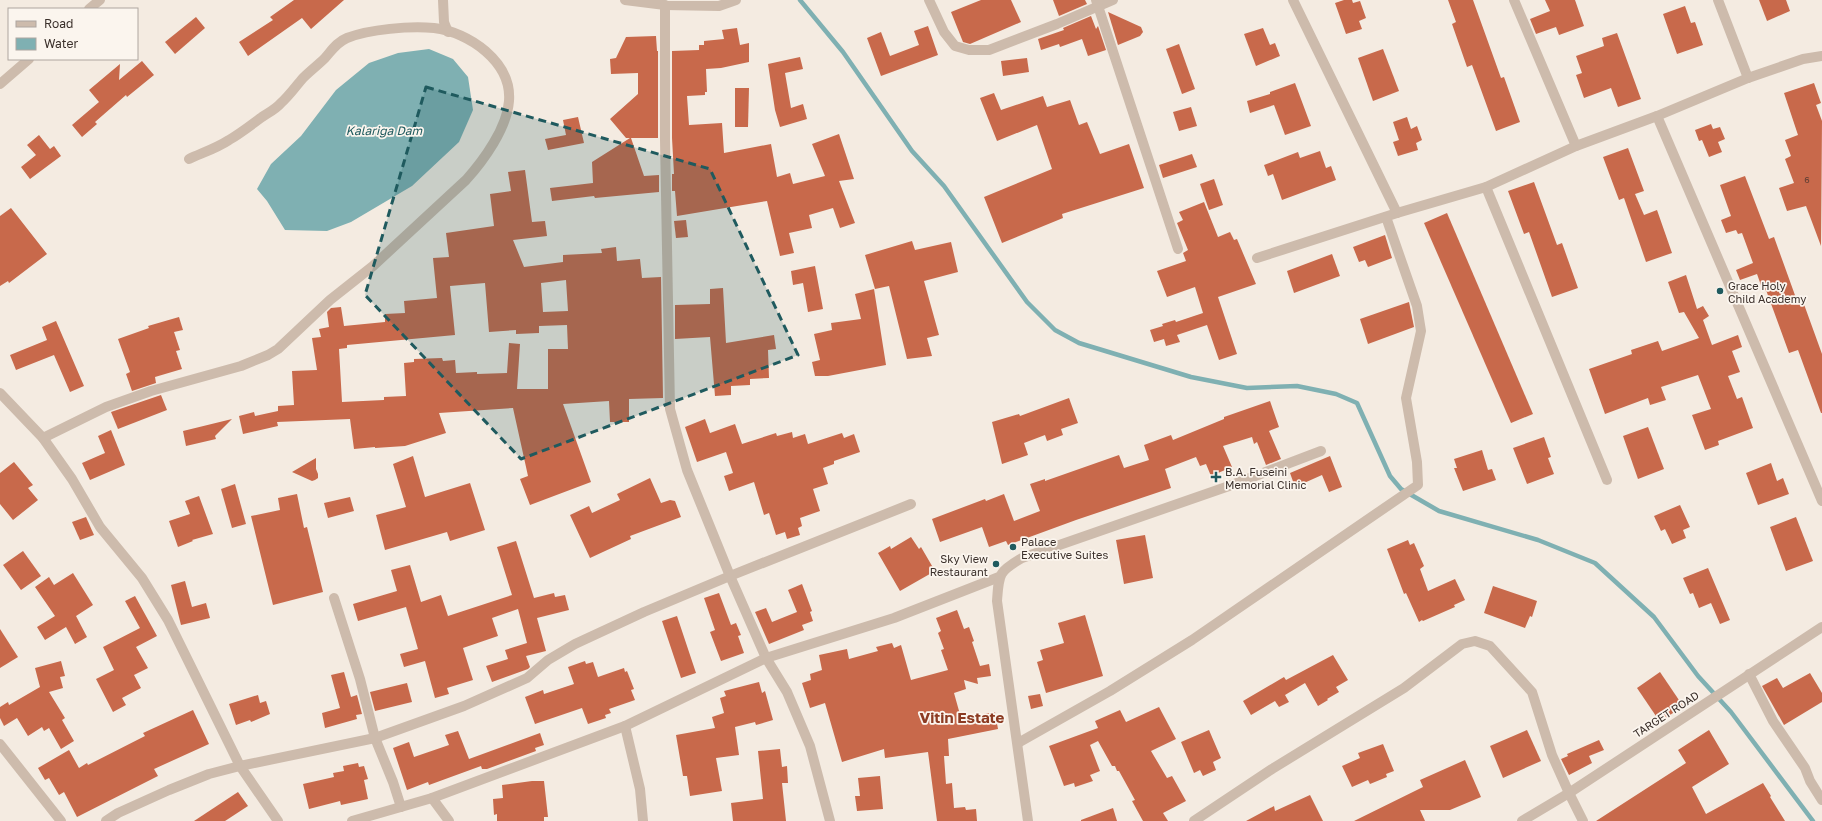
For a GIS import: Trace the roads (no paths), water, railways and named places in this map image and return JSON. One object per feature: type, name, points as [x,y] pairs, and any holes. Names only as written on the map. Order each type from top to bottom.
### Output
[{"type":"street","points":[[90,8],[100,0]]},
{"type":"street","points":[[443,0],[444,22],[448,32]]},
{"type":"street","points":[[625,0],[665,5],[718,6],[736,0]]},
{"type":"street","points":[[929,0],[944,32],[955,46],[968,50],[989,50],[1057,24],[1097,3],[1113,0]]},
{"type":"street","points":[[1293,0],[1396,213]]},
{"type":"street","points":[[1514,0],[1576,146]]},
{"type":"street","points":[[1718,0],[1748,78]]},
{"type":"street","points":[[1097,3],[1178,249]]},
{"type":"street","points":[[665,5],[670,409],[687,470],[730,576],[766,658],[787,692],[810,746],[830,821]]},
{"type":"street","points":[[44,438],[106,407],[151,391],[242,366],[278,349],[330,300],[373,266],[424,218],[456,191],[478,166],[503,123],[508,109],[509,99],[504,74],[497,63],[474,42],[448,32],[434,28],[370,31],[346,38],[334,46],[281,104],[229,140],[189,160]]},
{"type":"street","points":[[1257,258],[1396,213],[1486,187],[1576,146],[1657,116],[1748,78],[1803,59],[1822,56]]},
{"type":"street","points":[[0,84],[28,60]]},
{"type":"street","points":[[1657,116],[1822,501]]},
{"type":"street","points":[[1486,187],[1607,480]]},
{"type":"street","points":[[1018,743],[1110,691],[1192,640],[1418,485],[1417,462],[1406,398],[1421,331],[1417,306],[1386,217]]},
{"type":"street","points":[[0,393],[44,438],[72,479],[100,527],[142,578],[168,620],[240,766],[278,821]]},
{"type":"street","points":[[352,821],[432,798],[625,726],[766,658],[894,618],[999,576],[1007,567],[1022,558],[1229,486],[1320,452]]},
{"type":"street","points":[[106,821],[118,813],[209,774],[240,766],[375,738],[464,706],[527,678],[548,660],[575,644],[730,576],[911,504]]},
{"type":"street","points":[[999,576],[997,601],[1028,821]]},
{"type":"street","points":[[334,598],[360,679],[375,738],[393,782],[400,807]]},
{"type":"street","name":"TARGET ROAD","points":[[1522,821],[1568,793],[1822,627]]},
{"type":"street","points":[[1194,821],[1272,769],[1404,688],[1462,644],[1475,641],[1490,646],[1532,692],[1552,755],[1568,793],[1583,821]]},
{"type":"street","points":[[1745,676],[1805,768],[1810,781],[1822,800]]},
{"type":"street","points":[[625,726],[640,789],[643,821]]},
{"type":"street","points":[[2,751],[61,821]]},
{"type":"street","points":[[432,798],[449,821]]},
{"type":"water","name":"Kalariga Dam","points":[[429,49],[453,59],[468,77],[473,110],[459,142],[412,186],[351,222],[327,231],[285,230],[267,201],[257,189],[271,164],[301,136],[336,90],[369,63],[398,53]]},
{"type":"waterway","points":[[800,0],[843,52],[912,151],[944,186],[1027,302],[1055,330],[1079,343],[1191,377],[1247,388],[1297,386],[1336,394],[1357,403],[1390,476],[1401,489],[1439,511],[1538,540],[1595,563],[1654,617],[1698,676],[1731,712],[1813,821]]},
{"type":"place","name":"Grace Holy Child Academy","points":[[1720,291]]},
{"type":"place","name":"B.A. Fuseini Memorial Clinic","points":[[1216,477]]},
{"type":"place","name":"Palace Executive Suites","points":[[1013,547]]},
{"type":"place","name":"Sky View Restaurant","points":[[996,564]]},
{"type":"district","name":"Vitin Estate","points":[[962,717]]}]
